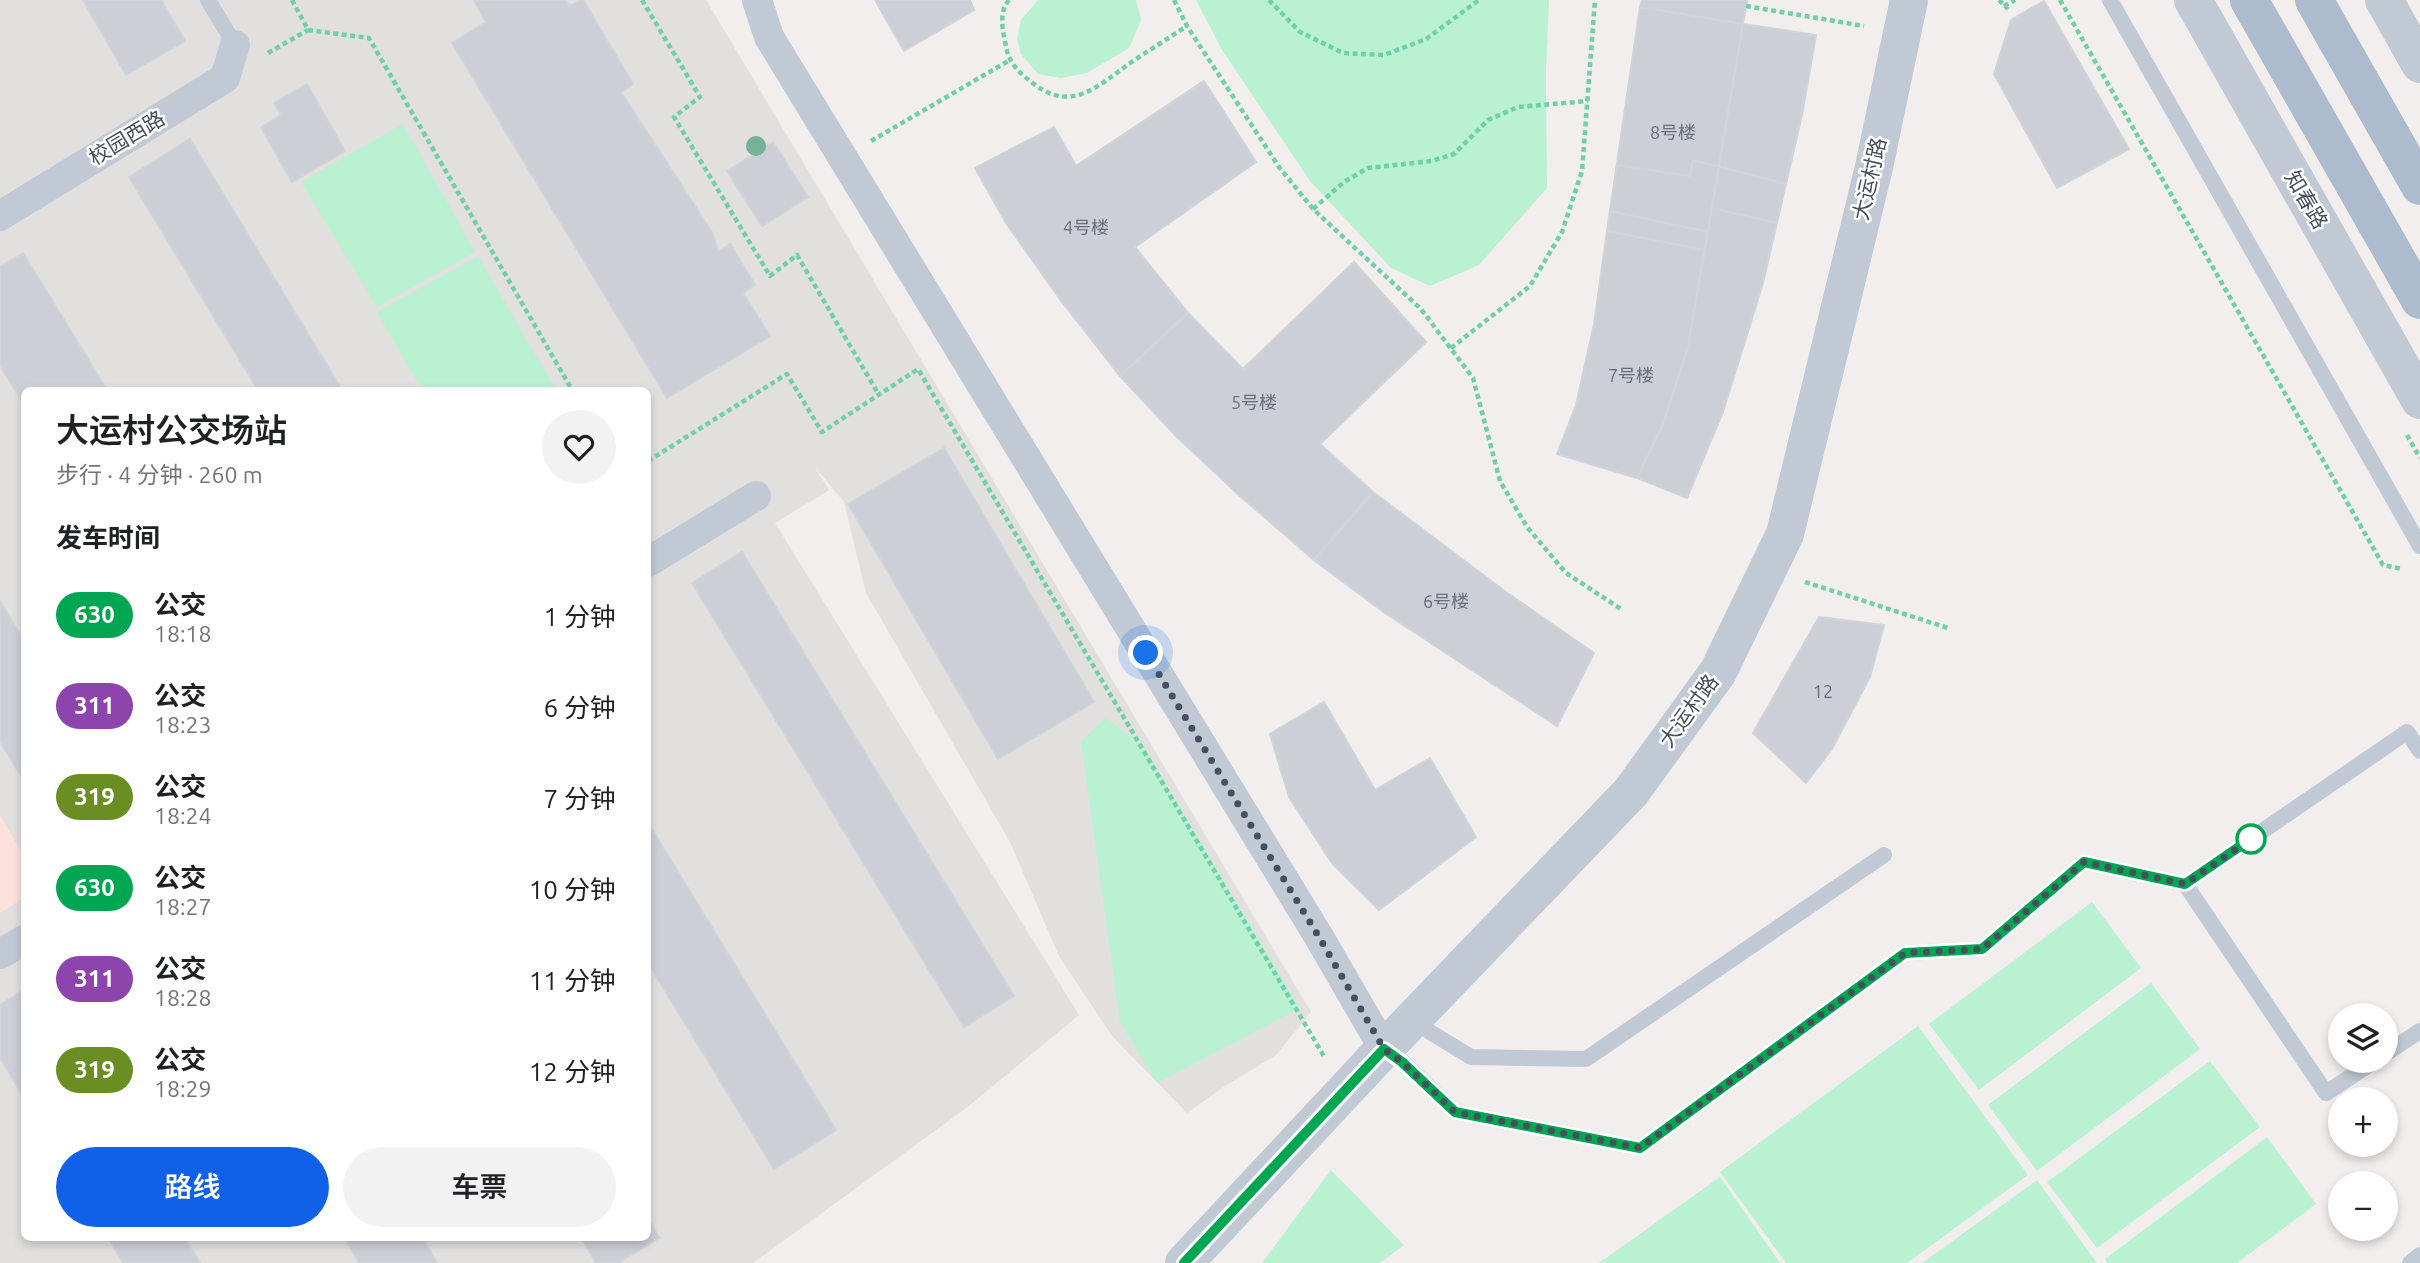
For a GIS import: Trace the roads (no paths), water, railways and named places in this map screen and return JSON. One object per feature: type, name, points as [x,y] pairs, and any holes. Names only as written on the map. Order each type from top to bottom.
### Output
[{"type":"main road","points":[[2249,0],[2420,300]]},
{"type":"main road","points":[[2314,0],[2420,186]]},
{"type":"street","points":[[757,0],[769,37],[1312,925],[1384,1049]]},
{"type":"street","name":"知春路","points":[[2193,0],[2420,400]]},
{"type":"street","points":[[2384,0],[2420,64]]},
{"type":"street","name":"大运村路","points":[[1184,1263],[1384,1049],[1631,792],[1718,671],[1785,534],[1874,167],[1906,16]]},
{"type":"street","name":"校园西路","points":[[0,216],[225,78],[235,45]]},
{"type":"street","points":[[651,560],[756,496]]},
{"type":"street","points":[[0,954],[21,942]]},
{"type":"lane","points":[[208,0],[235,45]]},
{"type":"lane","points":[[2110,0],[2420,545]]},
{"type":"lane","points":[[2185,884],[2407,732],[2420,751]]},
{"type":"lane","points":[[1414,1019],[1471,1057],[1586,1059],[1884,855]]},
{"type":"lane","points":[[1384,1049],[1402,1062],[1455,1112],[1640,1148],[1905,953],[1982,949],[2084,862],[2185,884],[2326,1093],[2356,1073]]},
{"type":"lane","points":[[2398,1045],[2420,1031]]},
{"type":"lane","points":[[2410,1263],[2420,1255]]}]
